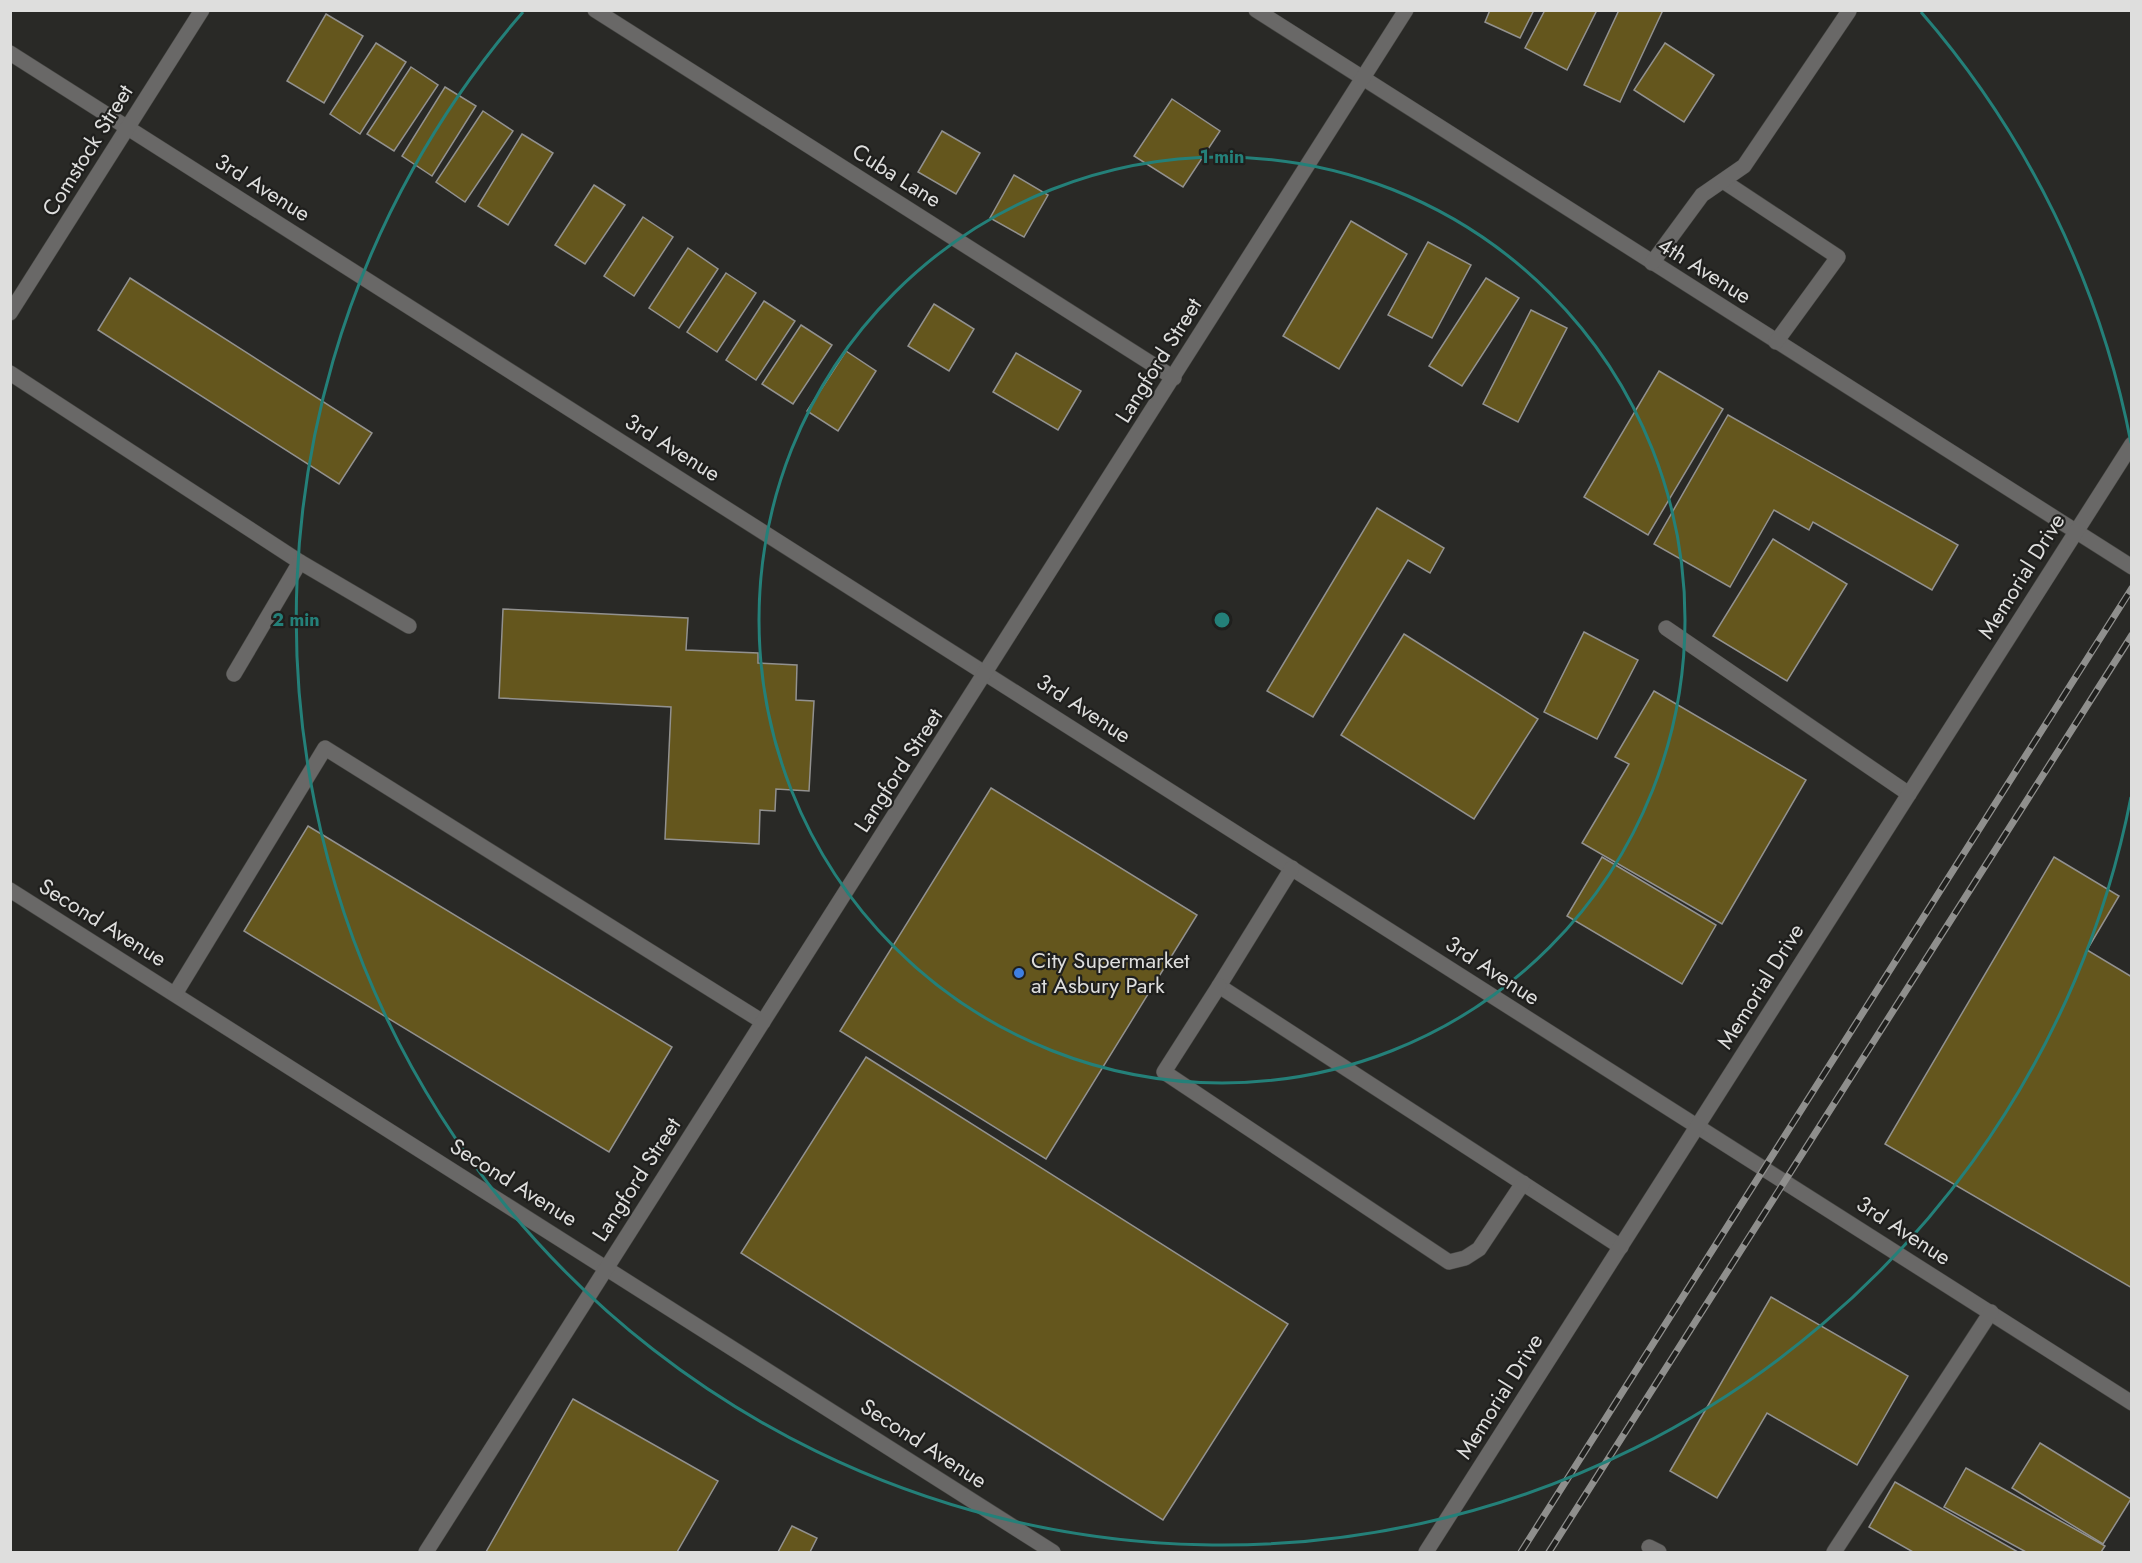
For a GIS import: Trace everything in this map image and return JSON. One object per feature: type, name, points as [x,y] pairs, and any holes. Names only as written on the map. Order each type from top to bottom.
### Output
[{"type":"street","name":"Comstock Street","points":[[10,313],[202,10]]},
{"type":"street","name":"Cuba Lane","points":[[595,10],[1174,378]]},
{"type":"street","name":"4th Avenue","points":[[1256,10],[2075,533],[2132,567]]},
{"type":"street","name":"Langford Street","points":[[426,1552],[987,673],[1406,10]]},
{"type":"street","points":[[1652,263],[1702,195],[1744,166],[1849,10]]},
{"type":"street","name":"3rd Avenue","points":[[10,53],[2132,1402]]},
{"type":"street","points":[[1723,180],[1838,257],[1776,342]]},
{"type":"street","points":[[10,374],[300,562],[410,626]]},
{"type":"street","name":"Memorial Drive","points":[[1426,1552],[2132,444]]},
{"type":"street","points":[[234,674],[300,562]]},
{"type":"street","points":[[1666,628],[1909,794]]},
{"type":"street","points":[[175,994],[325,748],[764,1022]]},
{"type":"street","points":[[1292,868],[1164,1072],[1449,1262],[1465,1258],[1479,1249],[1523,1184]]},
{"type":"street","name":"Second Avenue","points":[[10,890],[1053,1552]]},
{"type":"street","points":[[1219,986],[1621,1247]]},
{"type":"street","points":[[1834,1552],[1991,1312]]},
{"type":"building","points":[[1490,10],[1534,10],[1520,38],[1485,22]]},
{"type":"building","points":[[1545,10],[1597,10],[1567,70],[1525,48]]},
{"type":"building","points":[[1619,10],[1663,10],[1620,102],[1584,85]]},
{"type":"building","points":[[326,14],[363,36],[324,103],[287,81]]},
{"type":"building","points":[[376,43],[406,62],[360,134],[330,114]]},
{"type":"building","points":[[1665,43],[1714,75],[1684,122],[1634,90]]},
{"type":"building","points":[[411,67],[438,85],[394,151],[367,134]]},
{"type":"building","points":[[445,87],[476,106],[432,176],[402,156]]},
{"type":"building","points":[[1172,99],[1220,131],[1183,187],[1134,156]]},
{"type":"building","points":[[483,111],[513,131],[465,202],[436,182]]},
{"type":"building","points":[[942,131],[980,153],[956,194],[918,172]]},
{"type":"building","points":[[522,134],[553,153],[508,225],[478,206]]},
{"type":"building","points":[[1014,175],[1048,195],[1024,237],[990,218]]},
{"type":"building","points":[[594,185],[625,205],[585,264],[555,245]]},
{"type":"building","points":[[643,217],[673,237],[634,296],[604,276]]},
{"type":"building","points":[[1351,221],[1407,254],[1339,369],[1283,336]]},
{"type":"building","points":[[1428,242],[1471,265],[1432,338],[1388,315]]},
{"type":"building","points":[[688,248],[718,269],[679,328],[649,308]]},
{"type":"building","points":[[726,273],[756,293],[717,352],[687,332]]},
{"type":"building","points":[[130,278],[372,433],[339,484],[98,330]]},
{"type":"building","points":[[1486,278],[1519,298],[1462,386],[1429,366]]},
{"type":"building","points":[[764,301],[795,321],[756,380],[726,360]]},
{"type":"building","points":[[934,304],[974,329],[949,371],[908,346]]},
{"type":"building","points":[[1531,310],[1567,328],[1518,422],[1483,404]]},
{"type":"building","points":[[801,325],[832,345],[793,404],[762,384]]},
{"type":"building","points":[[846,351],[876,371],[838,431],[807,411]]},
{"type":"building","points":[[1016,353],[1081,391],[1058,430],[993,392]]},
{"type":"building","points":[[1659,371],[1723,409],[1648,535],[1584,497]]},
{"type":"building","points":[[1728,415],[1958,545],[1932,590],[1813,522],[1809,530],[1774,510],[1730,587],[1654,544]]},
{"type":"building","points":[[1377,508],[1444,548],[1430,573],[1408,560],[1313,717],[1267,691]]},
{"type":"building","points":[[1773,539],[1847,584],[1787,681],[1713,636]]},
{"type":"building","points":[[503,609],[688,618],[686,650],[758,653],[758,663],[797,665],[796,700],[814,701],[809,791],[776,789],[775,811],[760,810],[759,844],[665,839],[671,707],[499,698]]},
{"type":"building","points":[[1584,632],[1638,660],[1597,739],[1544,712]]},
{"type":"building","points":[[1404,634],[1538,719],[1474,819],[1341,735]]},
{"type":"building","points":[[1654,691],[1806,780],[1722,924],[1582,843],[1629,764],[1615,757]]},
{"type":"building","name":"City Supermarket at Asbury Park","points":[[991,788],[1197,915],[1046,1159],[840,1031]]},
{"type":"building","points":[[308,826],[672,1047],[609,1152],[244,931]]},
{"type":"building","points":[[1602,857],[1716,925],[1682,984],[1567,916]]},
{"type":"building","points":[[2054,857],[2119,896],[2087,950],[2132,977],[2132,1288],[1885,1144]]},
{"type":"building","points":[[866,1057],[1288,1324],[1163,1520],[741,1253]]},
{"type":"building","points":[[1771,1297],[1908,1376],[1857,1465],[1767,1413],[1717,1498],[1670,1471]]},
{"type":"building","points":[[573,1399],[718,1481],[677,1552],[486,1552]]},
{"type":"building","points":[[2040,1443],[2131,1499],[2103,1544],[2012,1488]]},
{"type":"building","points":[[1966,1468],[2105,1546],[2101,1552],[2026,1552],[1944,1507]]},
{"type":"building","points":[[1895,1482],[2018,1552],[1913,1552],[1869,1527]]},
{"type":"building","points":[[792,1526],[817,1538],[810,1552],[778,1552]]},
{"type":"railway","points":[[1521,1552],[2132,588]]},
{"type":"railway","points":[[1549,1552],[2132,635]]},
{"type":"place","name":"City Supermarket at Asbury Park","points":[[1019,973]]}]
